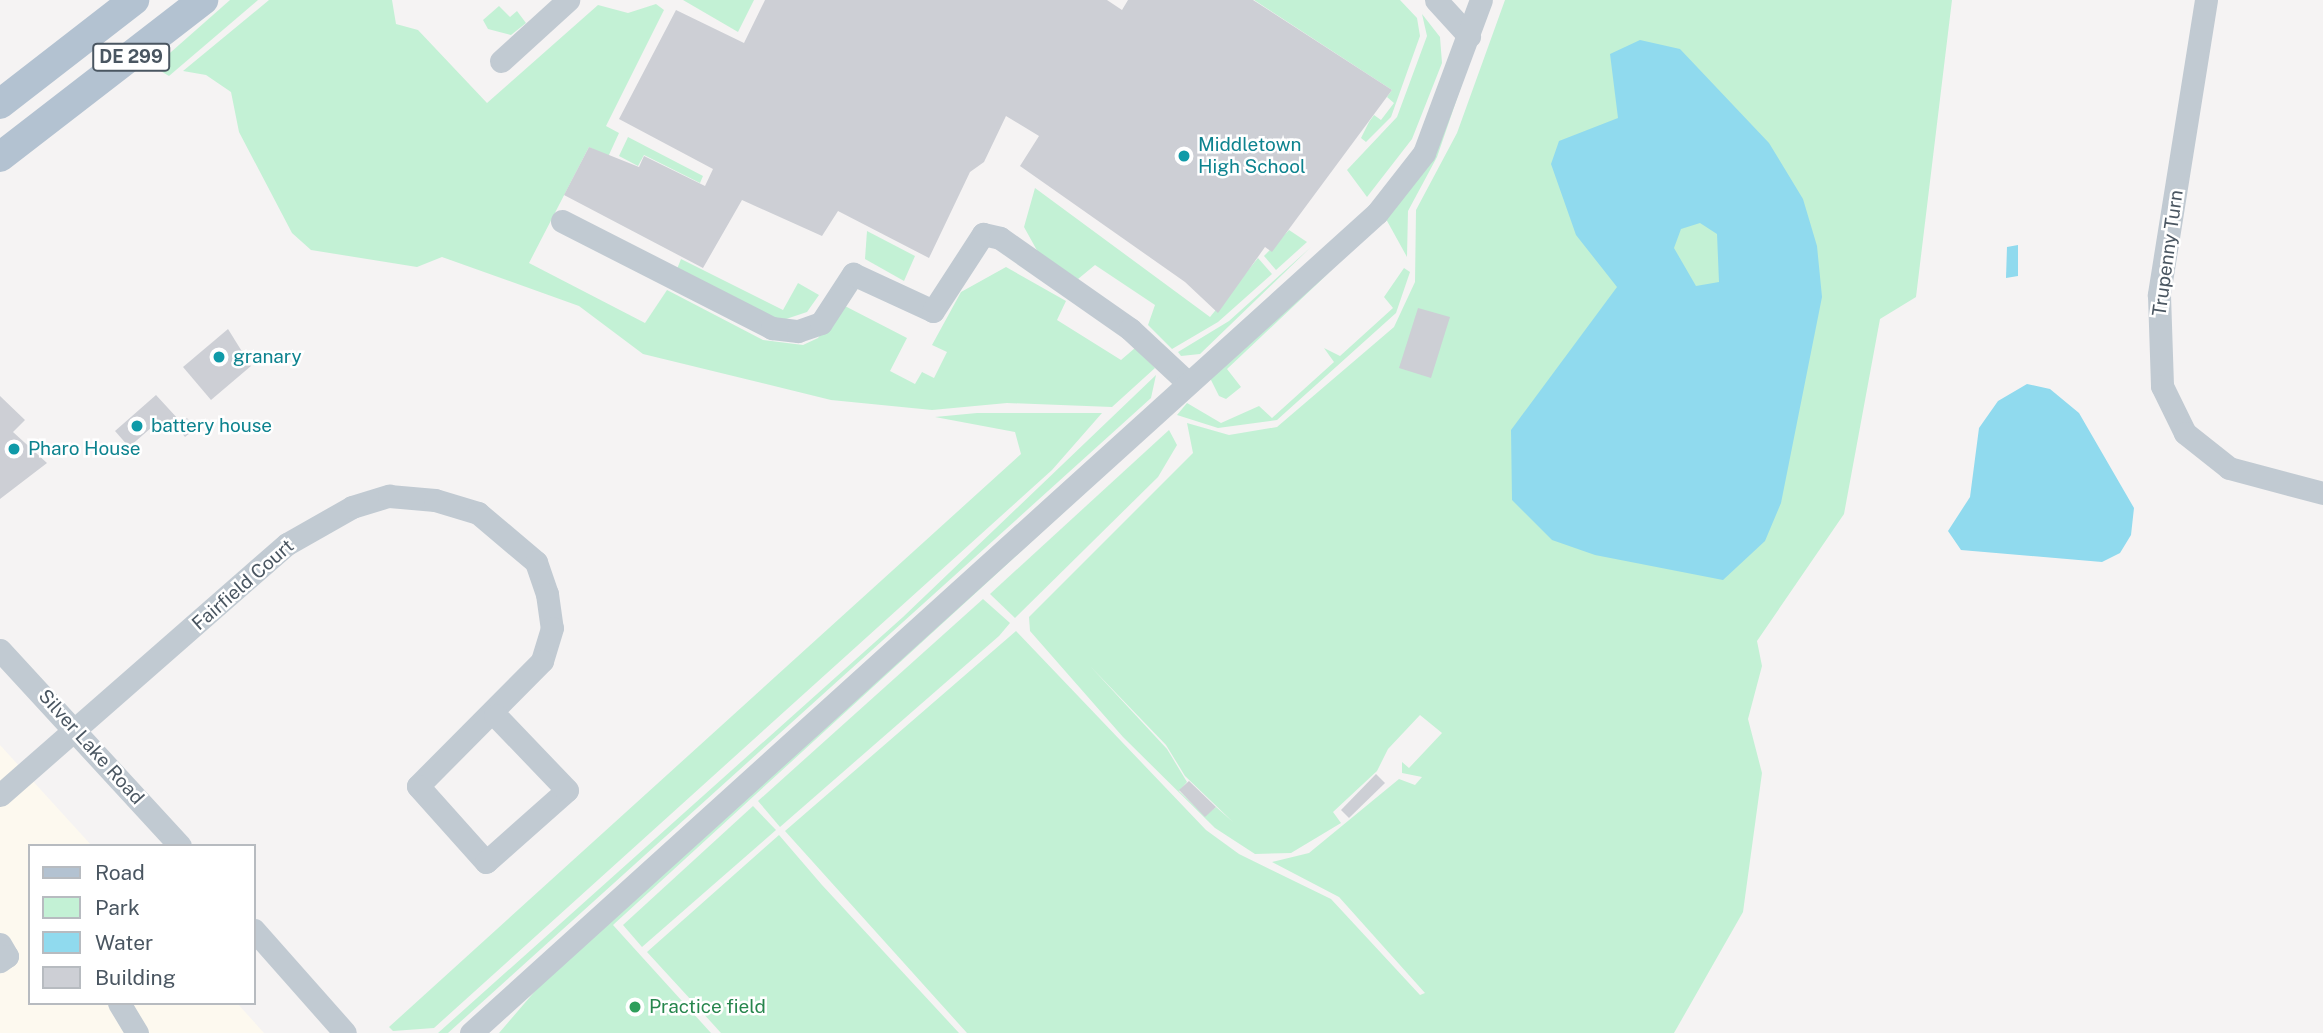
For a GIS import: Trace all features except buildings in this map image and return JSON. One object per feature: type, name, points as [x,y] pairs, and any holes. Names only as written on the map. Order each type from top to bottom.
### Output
[{"type":"main road","name":"DE 299","points":[[0,104],[134,0]]},
{"type":"main road","name":"DE 299","points":[[0,158],[203,0]]},
{"type":"street","points":[[500,61],[568,0]]},
{"type":"street","points":[[471,1033],[1187,382],[1377,213],[1424,153],[1481,0]]},
{"type":"street","name":"Trupenny Turn","points":[[2206,0],[2159,295],[2162,386],[2185,433],[2228,468],[2323,493]]},
{"type":"street","points":[[1438,1],[1469,36]]},
{"type":"street","points":[[562,221],[772,328],[798,331],[821,323],[853,274],[933,311],[983,234],[1000,238],[1130,329],[1187,382]]},
{"type":"street","name":"Fairfield Court","points":[[0,796],[79,732],[287,544],[352,507],[388,496],[435,500],[478,513],[536,562],[552,628],[542,661],[495,715],[418,786],[486,862],[567,790],[495,715]]},
{"type":"street","name":"Silver Lake Road","points":[[0,650],[79,732],[178,844]]},
{"type":"street","points":[[256,932],[345,1033]]},
{"type":"street","points":[[120,1005],[137,1033]]},
{"type":"shaded area","points":[[0,745],[90,844],[28,844],[28,1005],[239,1005],[264,1033],[0,1033]]},
{"type":"green space","points":[[230,0],[258,0],[169,76],[154,67]]},
{"type":"green space","points":[[269,0],[392,0],[396,24],[418,30],[487,103],[598,5],[628,13],[656,4],[664,10],[606,126],[619,133],[608,157],[589,147],[529,263],[645,323],[667,290],[763,340],[803,345],[818,338],[843,305],[907,338],[890,371],[915,384],[922,372],[934,378],[947,352],[932,345],[961,292],[1006,267],[1066,301],[1057,320],[1121,360],[1135,348],[1155,368],[1112,407],[1007,403],[932,410],[831,400],[643,354],[579,306],[442,257],[417,267],[311,250],[292,233],[239,132],[231,92],[206,75],[183,71]]},
{"type":"green space","points":[[683,0],[754,0],[738,32]]},
{"type":"green space","points":[[1254,0],[1400,0],[1417,18],[1420,36],[1391,117],[1366,142],[1361,138],[1374,115],[1381,120],[1394,103],[1387,97],[1392,90]]},
{"type":"green space","points":[[1505,0],[1952,0],[1916,297],[1880,319],[1844,514],[1757,641],[1762,666],[1748,719],[1762,773],[1743,912],[1674,1033],[967,1033],[785,831],[1016,631],[1206,830],[1239,854],[1331,899],[1420,995],[1425,993],[1339,897],[1272,862],[1309,853],[1399,779],[1415,785],[1422,777],[1402,773],[1402,762],[1409,768],[1442,733],[1420,715],[1388,749],[1377,771],[1333,812],[1341,823],[1291,853],[1255,854],[1215,828],[1123,737],[1030,631],[1029,617],[1193,453],[1187,423],[1229,435],[1277,427],[1394,327],[1415,282],[1416,210],[1457,133]],"holes":[[[1090,666],[1166,745],[1185,776],[1233,822],[1216,807],[1205,816],[1179,791],[1187,782],[1167,749]]]},
{"type":"green space","points":[[499,6],[510,17],[517,11],[526,23],[511,35],[488,29],[483,20]]},
{"type":"green space","points":[[1422,14],[1440,37],[1442,63],[1412,139],[1367,197],[1347,170],[1397,117],[1427,36]]},
{"type":"green space","points":[[1463,81],[1437,157],[1408,211],[1407,257],[1386,219],[1426,167]]},
{"type":"green space","points":[[628,137],[703,176],[700,183],[644,155],[638,166],[619,156]]},
{"type":"green space","points":[[1035,188],[1210,317],[1258,258],[1272,274],[1218,322],[1172,349],[1148,325],[1155,305],[1095,265],[1078,279],[1039,254],[1024,227]]},
{"type":"green space","points":[[1289,230],[1307,242],[1276,270],[1264,256]]},
{"type":"green space","points":[[867,231],[915,256],[904,281],[865,259]]},
{"type":"green space","points":[[1311,247],[1200,354],[1181,356],[1178,352],[1229,321]]},
{"type":"green space","points":[[681,259],[783,310],[798,283],[819,295],[807,312],[780,321],[677,269]]},
{"type":"green space","points":[[1334,268],[1227,369],[1241,387],[1226,399],[1219,396],[1210,378]]},
{"type":"green space","points":[[1404,268],[1410,272],[1396,313],[1277,420],[1218,428],[1177,415],[1187,403],[1221,423],[1259,406],[1272,418],[1334,362],[1324,348],[1340,356],[1393,308],[1384,297]]},
{"type":"green space","points":[[1156,375],[1151,398],[448,1033],[438,1033],[903,617]]},
{"type":"green space","points":[[977,413],[1102,413],[1052,470],[434,1028],[393,1031],[389,1027],[1021,454],[1015,432],[935,417]]},
{"type":"green space","points":[[1158,426],[613,925],[711,1033],[499,1033],[542,983]]},
{"type":"green space","points":[[1169,430],[1177,445],[1158,477],[1015,618],[990,594]]},
{"type":"green space","points":[[983,599],[1010,623],[999,636],[780,827],[758,801]]},
{"type":"green space","points":[[753,806],[776,830],[642,947],[623,925]]},
{"type":"green space","points":[[779,835],[959,1033],[721,1033],[647,952]]},
{"type":"water","points":[[1640,40],[1680,49],[1769,143],[1803,199],[1817,246],[1822,297],[1781,503],[1765,541],[1723,580],[1595,555],[1552,540],[1512,500],[1511,430],[1617,287],[1576,235],[1551,164],[1559,141],[1618,118],[1610,54]],"holes":[[[1700,223],[1717,234],[1719,282],[1696,286],[1674,248],[1681,229]]]},
{"type":"water","points":[[2018,245],[2018,276],[2006,278],[2007,247]]},
{"type":"water","points":[[2027,384],[2050,389],[2079,413],[2134,508],[2131,535],[2120,553],[2102,562],[1961,550],[1948,531],[1970,497],[1979,428],[1998,401]]},
{"type":"place","name":"Middletown High School","points":[[1184,156]]},
{"type":"place","name":"granary","points":[[219,357]]},
{"type":"place","name":"battery house","points":[[137,426]]},
{"type":"place","name":"Pharo House","points":[[14,449]]},
{"type":"place","name":"Practice field","points":[[635,1007]]}]
